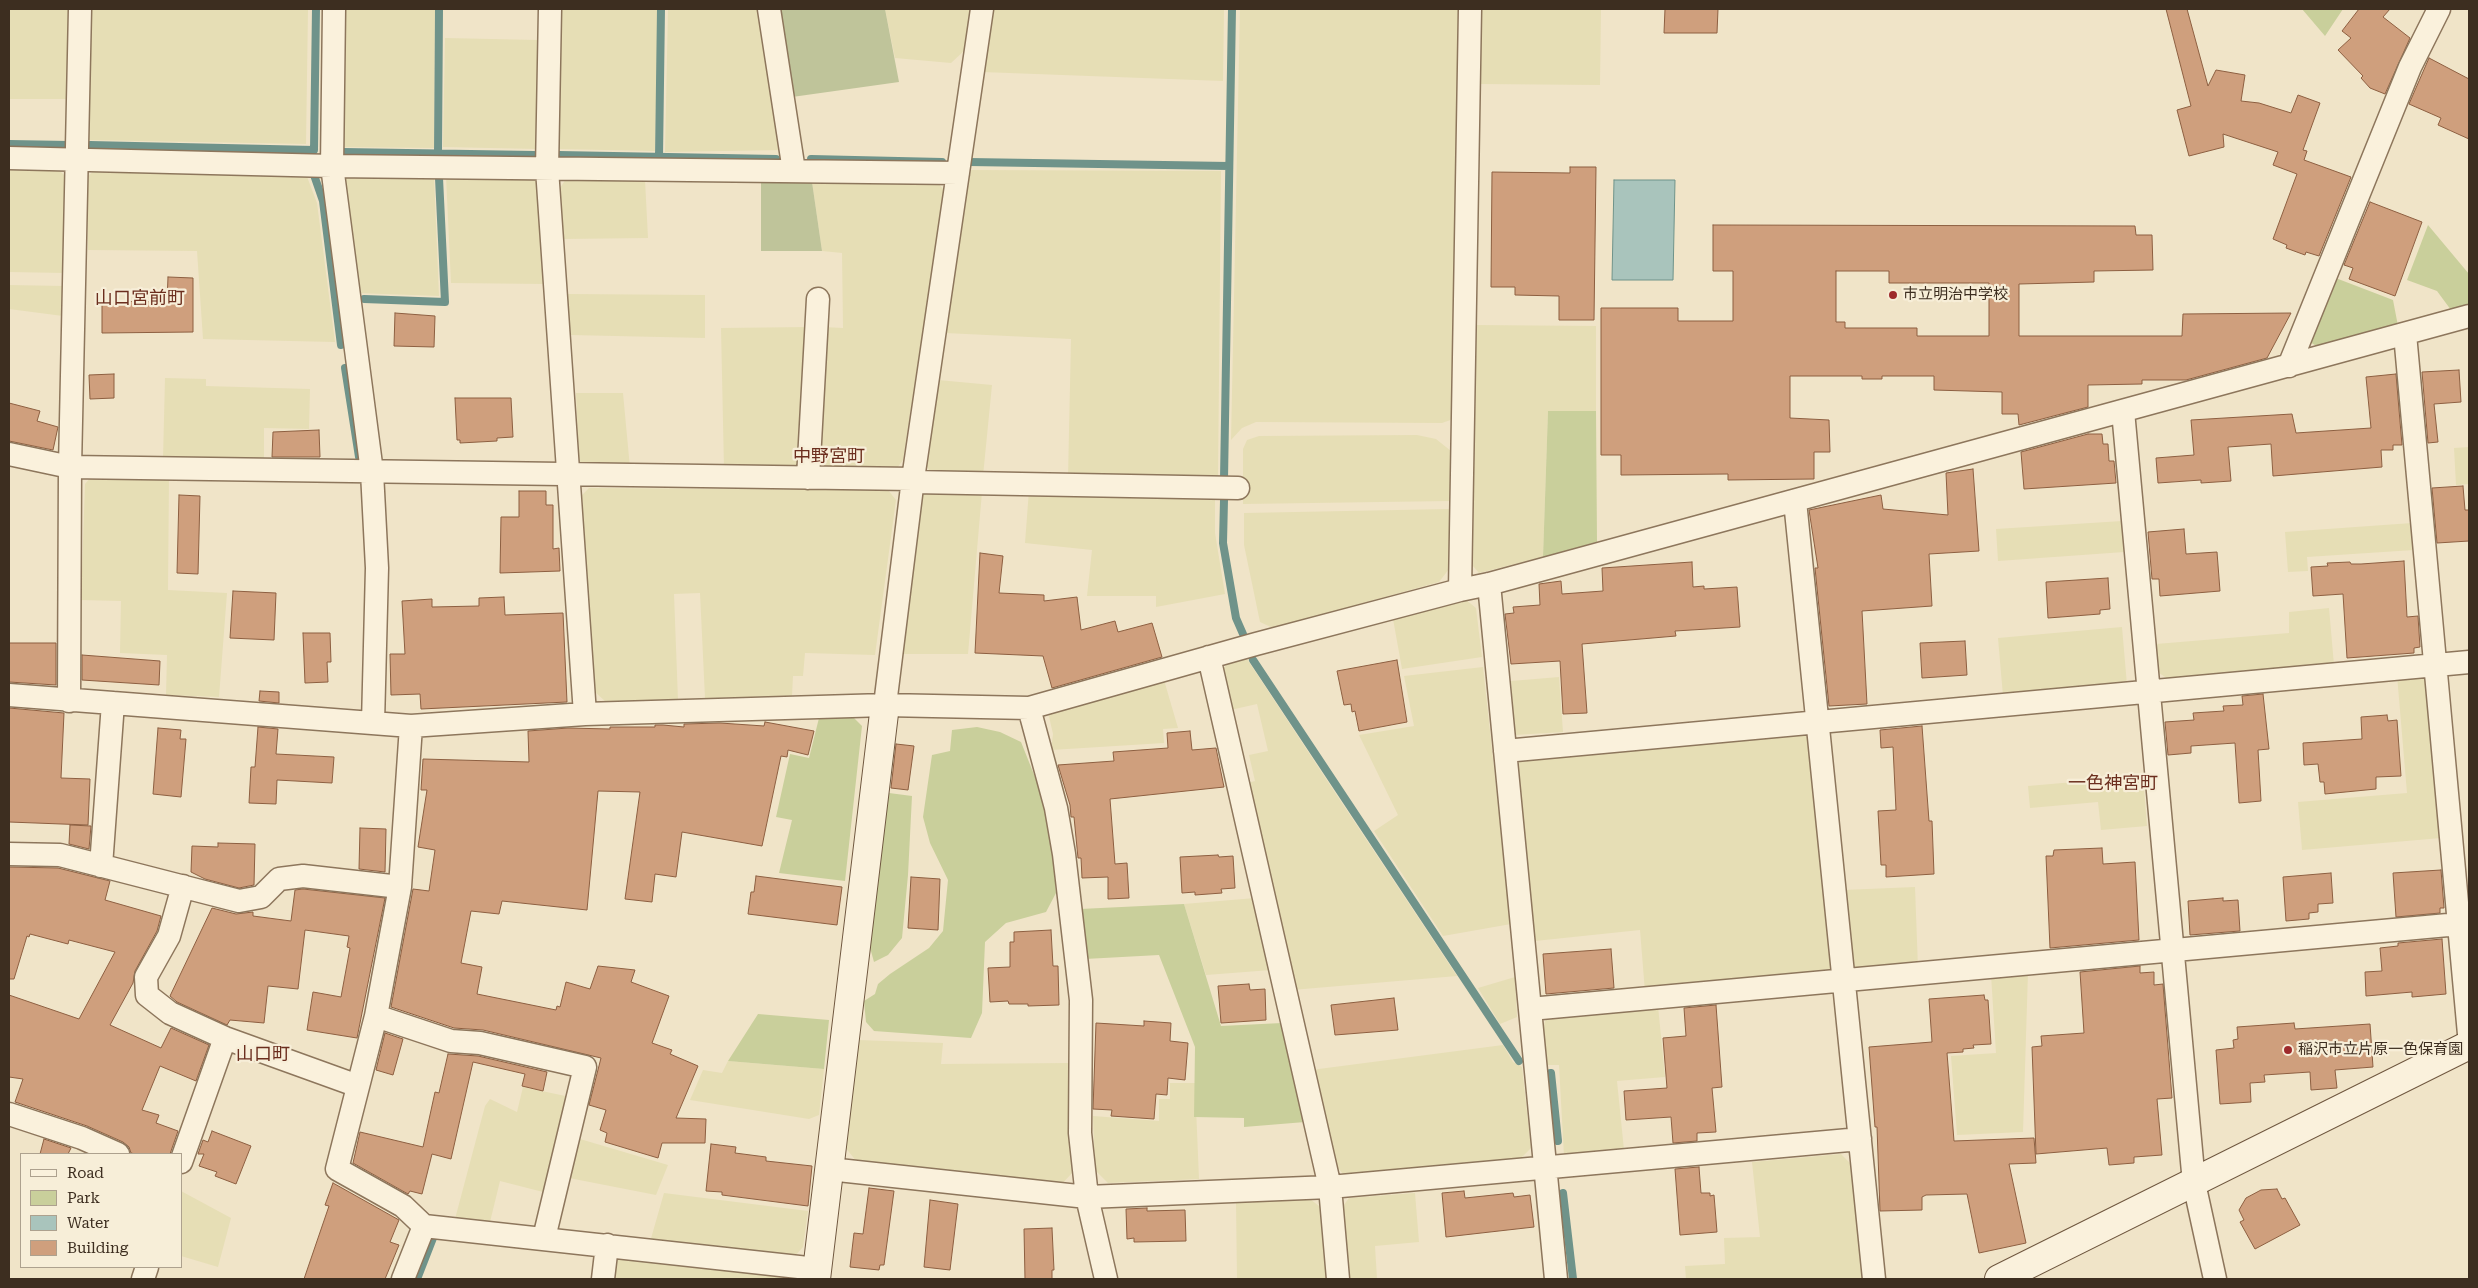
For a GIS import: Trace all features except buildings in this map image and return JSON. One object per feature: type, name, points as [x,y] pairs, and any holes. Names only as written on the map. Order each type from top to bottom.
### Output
[{"type":"street","points":[[69,701],[70,467],[80,9]]},
{"type":"street","points":[[334,9],[332,166],[372,472],[377,568],[373,722]]},
{"type":"street","points":[[550,9],[547,169],[585,714]]},
{"type":"street","points":[[769,9],[794,171]]},
{"type":"street","points":[[411,726],[400,887],[376,1016],[337,1169],[403,1206],[424,1226],[607,1245],[816,1274],[913,481],[982,9]]},
{"type":"street","points":[[1460,590],[1470,9]]},
{"type":"street","points":[[2289,366],[2410,67],[2438,9]]},
{"type":"street","points":[[9,158],[332,166],[958,173]]},
{"type":"street","points":[[808,478],[818,299]]},
{"type":"street","points":[[9,695],[411,726],[585,714],[885,705],[1029,708],[1209,657],[1460,590],[1489,584],[2469,316]]},
{"type":"street","points":[[2405,334],[2469,1034]]},
{"type":"street","points":[[2123,411],[2194,1184],[2215,1279]]},
{"type":"street","points":[[9,454],[70,467],[808,478],[1238,488]]},
{"type":"street","points":[[1795,501],[1874,1279]]},
{"type":"street","points":[[1489,584],[1556,1279]]},
{"type":"street","points":[[1209,657],[1330,1187],[1338,1279]]},
{"type":"street","points":[[1505,751],[2469,662]]},
{"type":"street","points":[[101,866],[113,704]]},
{"type":"street","points":[[1029,708],[1056,808],[1065,864],[1081,1000],[1080,1134],[1087,1198],[1106,1279]]},
{"type":"street","points":[[9,854],[60,855],[239,901],[262,897],[278,879],[303,876],[400,887]]},
{"type":"street","points":[[183,886],[169,936],[146,977],[146,995],[170,1013],[224,1038],[358,1086]]},
{"type":"street","points":[[1530,1009],[2460,924]]},
{"type":"street","points":[[376,1016],[451,1042],[480,1043],[586,1067],[544,1238]]},
{"type":"street","points":[[182,1159],[224,1038]]},
{"type":"street","points":[[1999,1279],[2194,1184],[2469,1045]]},
{"type":"street","points":[[9,1114],[82,1138],[116,1153]]},
{"type":"street","points":[[829,1169],[1087,1198],[1330,1187],[1860,1139]]},
{"type":"street","points":[[403,1279],[424,1226]]},
{"type":"street","points":[[603,1279],[607,1245]]},
{"type":"shaded area","points":[[9,9],[72,9],[70,99],[9,99]]},
{"type":"shaded area","points":[[90,9],[308,9],[306,144],[88,140]]},
{"type":"shaded area","points":[[341,9],[435,9],[434,148],[340,147]]},
{"type":"shaded area","points":[[558,9],[658,9],[655,151],[555,149]]},
{"type":"shaded area","points":[[668,9],[762,9],[783,150],[665,152]]},
{"type":"shaded area","points":[[885,9],[971,9],[965,50],[951,63],[895,58]]},
{"type":"shaded area","points":[[992,9],[1224,9],[1223,81],[982,72]]},
{"type":"shaded area","points":[[1240,9],[1458,9],[1456,418],[1442,423],[1256,422],[1242,428],[1231,440]]},
{"type":"shaded area","points":[[1481,9],[1601,9],[1600,85],[1479,84]]},
{"type":"shaded area","points":[[445,38],[538,40],[536,149],[443,147]]},
{"type":"shaded area","points":[[9,169],[58,169],[66,177],[64,273],[9,272]]},
{"type":"shaded area","points":[[96,169],[306,174],[317,203],[335,342],[203,339],[197,251],[88,250],[87,177]]},
{"type":"shaded area","points":[[968,170],[1221,171],[1218,481],[1068,478],[1071,339],[945,333]]},
{"type":"shaded area","points":[[350,175],[434,176],[439,296],[356,293],[341,182]]},
{"type":"shaded area","points":[[446,176],[531,176],[540,183],[546,284],[451,283]]},
{"type":"shaded area","points":[[566,179],[645,180],[648,238],[563,239],[560,188]]},
{"type":"shaded area","points":[[936,181],[944,190],[903,460],[894,472],[819,472],[823,327],[843,328],[842,253],[822,251],[812,182]]},
{"type":"shaded area","points":[[9,285],[64,286],[63,316],[9,309]]},
{"type":"shaded area","points":[[567,294],[705,295],[705,338],[570,335]]},
{"type":"shaded area","points":[[1475,325],[1596,326],[1596,411],[1548,411],[1543,557],[1479,573],[1473,566]]},
{"type":"shaded area","points":[[809,327],[800,462],[793,471],[724,469],[721,328]]},
{"type":"shaded area","points":[[165,378],[206,379],[206,386],[310,389],[309,429],[264,428],[264,461],[163,459]]},
{"type":"shaded area","points":[[938,380],[992,385],[983,476],[932,474],[925,464]]},
{"type":"shaded area","points":[[576,393],[623,393],[630,468],[589,468],[579,461]]},
{"type":"shaded area","points":[[1417,435],[1436,439],[1451,451],[1450,501],[1243,504],[1243,449],[1247,440],[1259,436]]},
{"type":"shaded area","points":[[2469,447],[2469,484],[2456,485],[2454,448]]},
{"type":"shaded area","points":[[91,477],[169,477],[168,590],[227,593],[219,697],[166,695],[167,655],[120,653],[121,601],[81,600],[85,484]]},
{"type":"shaded area","points":[[589,488],[888,490],[896,500],[875,655],[805,653],[803,676],[793,676],[792,696],[705,698],[700,593],[674,594],[678,700],[606,702],[594,691],[582,495]]},
{"type":"shaded area","points":[[928,490],[982,492],[968,654],[900,654],[920,497]]},
{"type":"shaded area","points":[[1029,490],[1215,493],[1215,533],[1225,594],[1156,607],[1156,596],[1087,596],[1092,550],[1025,543]]},
{"type":"shaded area","points":[[1449,509],[1449,569],[1439,582],[1273,628],[1260,622],[1244,545],[1244,513]]},
{"type":"shaded area","points":[[2122,521],[2124,552],[1998,561],[1996,529]]},
{"type":"shaded area","points":[[2412,523],[2414,550],[2307,557],[2308,571],[2288,572],[2285,532]]},
{"type":"shaded area","points":[[1465,599],[1476,608],[1482,657],[1402,669],[1393,619]]},
{"type":"shaded area","points":[[2329,608],[2334,665],[2170,680],[2159,673],[2156,644],[2289,633],[2289,612]]},
{"type":"shaded area","points":[[2122,627],[2127,685],[2003,696],[1998,638]]},
{"type":"shaded area","points":[[1247,659],[1457,976],[1292,990],[1243,784],[1255,781],[1249,755],[1268,751],[1257,704],[1226,711],[1218,676],[1227,664]]},
{"type":"shaded area","points":[[1483,667],[1511,924],[1443,936],[1374,831],[1398,815],[1359,735],[1414,726],[1404,676]]},
{"type":"shaded area","points":[[2418,673],[2427,680],[2441,838],[2302,850],[2298,802],[2407,793],[2397,675]]},
{"type":"shaded area","points":[[1559,677],[1563,732],[1515,735],[1511,681]]},
{"type":"shaded area","points":[[1164,680],[1178,728],[1163,729],[1164,743],[1051,750],[1053,734],[1048,712]]},
{"type":"shaded area","points":[[1800,731],[1809,739],[1832,967],[1825,975],[1645,992],[1640,930],[1535,941],[1517,764],[1524,757]]},
{"type":"shaded area","points":[[2143,776],[2147,826],[2101,830],[2098,802],[2030,808],[2028,786]]},
{"type":"shaded area","points":[[1915,887],[1918,968],[1855,971],[1846,961],[1843,890]]},
{"type":"shaded area","points":[[1255,898],[1271,970],[1206,975],[1184,904]]},
{"type":"shaded area","points":[[2028,972],[2023,1132],[1957,1135],[1951,1056],[1996,1053],[1991,975]]},
{"type":"shaded area","points":[[1515,977],[1517,1017],[1500,1024],[1478,988]]},
{"type":"shaded area","points":[[1658,1006],[1665,1077],[1617,1081],[1624,1150],[1564,1156],[1559,1065],[1545,1065],[1543,1027],[1547,1017]]},
{"type":"shaded area","points":[[858,1040],[943,1043],[941,1064],[1071,1063],[1069,1127],[1073,1172],[1059,1187],[857,1162],[845,1147]]},
{"type":"shaded area","points":[[1503,1045],[1513,1062],[1522,1067],[1531,1148],[1518,1161],[1344,1175],[1331,1160],[1311,1070]]},
{"type":"shaded area","points":[[728,1061],[824,1069],[819,1115],[809,1119],[690,1100],[703,1070],[722,1073]]},
{"type":"shaded area","points":[[1170,1083],[1195,1083],[1199,1179],[1108,1183],[1095,1170],[1093,1116],[1159,1121],[1159,1099],[1170,1099]]},
{"type":"shaded area","points":[[523,1087],[570,1097],[547,1193],[500,1181],[490,1222],[455,1219],[485,1106],[490,1099],[517,1112]]},
{"type":"shaded area","points":[[580,1139],[668,1165],[656,1195],[569,1178]]},
{"type":"shaded area","points":[[1841,1154],[1852,1165],[1866,1279],[1686,1279],[1685,1266],[1725,1264],[1724,1238],[1760,1237],[1752,1162]]},
{"type":"shaded area","points":[[182,1192],[231,1218],[218,1267],[182,1256]]},
{"type":"shaded area","points":[[664,1193],[808,1211],[803,1247],[794,1257],[650,1242]]},
{"type":"shaded area","points":[[1415,1193],[1419,1242],[1375,1246],[1377,1279],[1345,1279],[1340,1210],[1349,1198]]},
{"type":"shaded area","points":[[1310,1199],[1324,1210],[1329,1279],[1237,1279],[1236,1203]]},
{"type":"shaded area","points":[[620,1253],[791,1270],[799,1279],[610,1279],[612,1260]]},
{"type":"green space","points":[[778,9],[885,9],[899,82],[792,97]]},
{"type":"green space","points":[[2302,9],[2343,9],[2325,36]]},
{"type":"green space","points":[[761,182],[812,182],[822,251],[761,251]]},
{"type":"green space","points":[[2428,225],[2469,274],[2469,305],[2451,310],[2437,291],[2407,280]]},
{"type":"green space","points":[[2333,277],[2393,300],[2398,326],[2318,347],[2305,339]]},
{"type":"green space","points":[[1548,411],[1596,411],[1597,542],[1543,557]]},
{"type":"green space","points":[[819,718],[854,718],[862,726],[845,881],[779,873],[792,820],[776,817],[790,754],[809,758]]},
{"type":"green space","points":[[977,727],[1000,732],[1021,742],[1049,812],[1056,893],[1046,912],[1006,923],[985,942],[982,1013],[971,1038],[874,1031],[866,1022],[864,1001],[875,994],[878,984],[890,974],[929,948],[943,931],[948,880],[930,843],[923,817],[932,755],[950,751],[952,730]]},
{"type":"green space","points":[[889,793],[912,796],[908,875],[902,938],[888,955],[874,962],[869,944],[884,805]]},
{"type":"green space","points":[[1184,904],[1221,1026],[1282,1023],[1305,1122],[1244,1127],[1244,1118],[1194,1117],[1195,1047],[1159,955],[1085,959],[1080,909]]},
{"type":"green space","points":[[758,1014],[829,1020],[824,1069],[728,1061]]},
{"type":"water","points":[[1614,180],[1675,180],[1673,280],[1612,280]]},
{"type":"waterway","points":[[90,145],[314,150],[316,9]]},
{"type":"waterway","points":[[438,153],[439,9]]},
{"type":"waterway","points":[[659,157],[661,9]]},
{"type":"waterway","points":[[1224,479],[1232,9]]},
{"type":"waterway","points":[[9,144],[69,145]]},
{"type":"waterway","points":[[343,152],[534,155]]},
{"type":"waterway","points":[[559,155],[776,159]]},
{"type":"waterway","points":[[811,159],[942,162]]},
{"type":"waterway","points":[[969,162],[1229,166]]},
{"type":"waterway","points":[[314,175],[323,201],[341,345]]},
{"type":"waterway","points":[[364,299],[445,302],[439,178]]},
{"type":"waterway","points":[[345,368],[359,457]]},
{"type":"waterway","points":[[1224,500],[1223,543],[1236,618],[1243,634]]},
{"type":"waterway","points":[[1253,660],[1519,1061]]},
{"type":"waterway","points":[[1547,1074],[1551,1073],[1558,1141]]},
{"type":"waterway","points":[[1563,1193],[1573,1279]]},
{"type":"waterway","points":[[417,1279],[433,1238]]},
{"type":"place","name":"市立明治中学校","points":[[1893,295]]},
{"type":"place","name":"稲沢市立片原一色保育園","points":[[2288,1050]]},
{"type":"district","name":"山口宮前町","points":[[140,299]]},
{"type":"district","name":"中野宮町","points":[[829,457]]},
{"type":"district","name":"一色神宮町","points":[[2113,784]]},
{"type":"district","name":"山口町","points":[[263,1055]]}]
